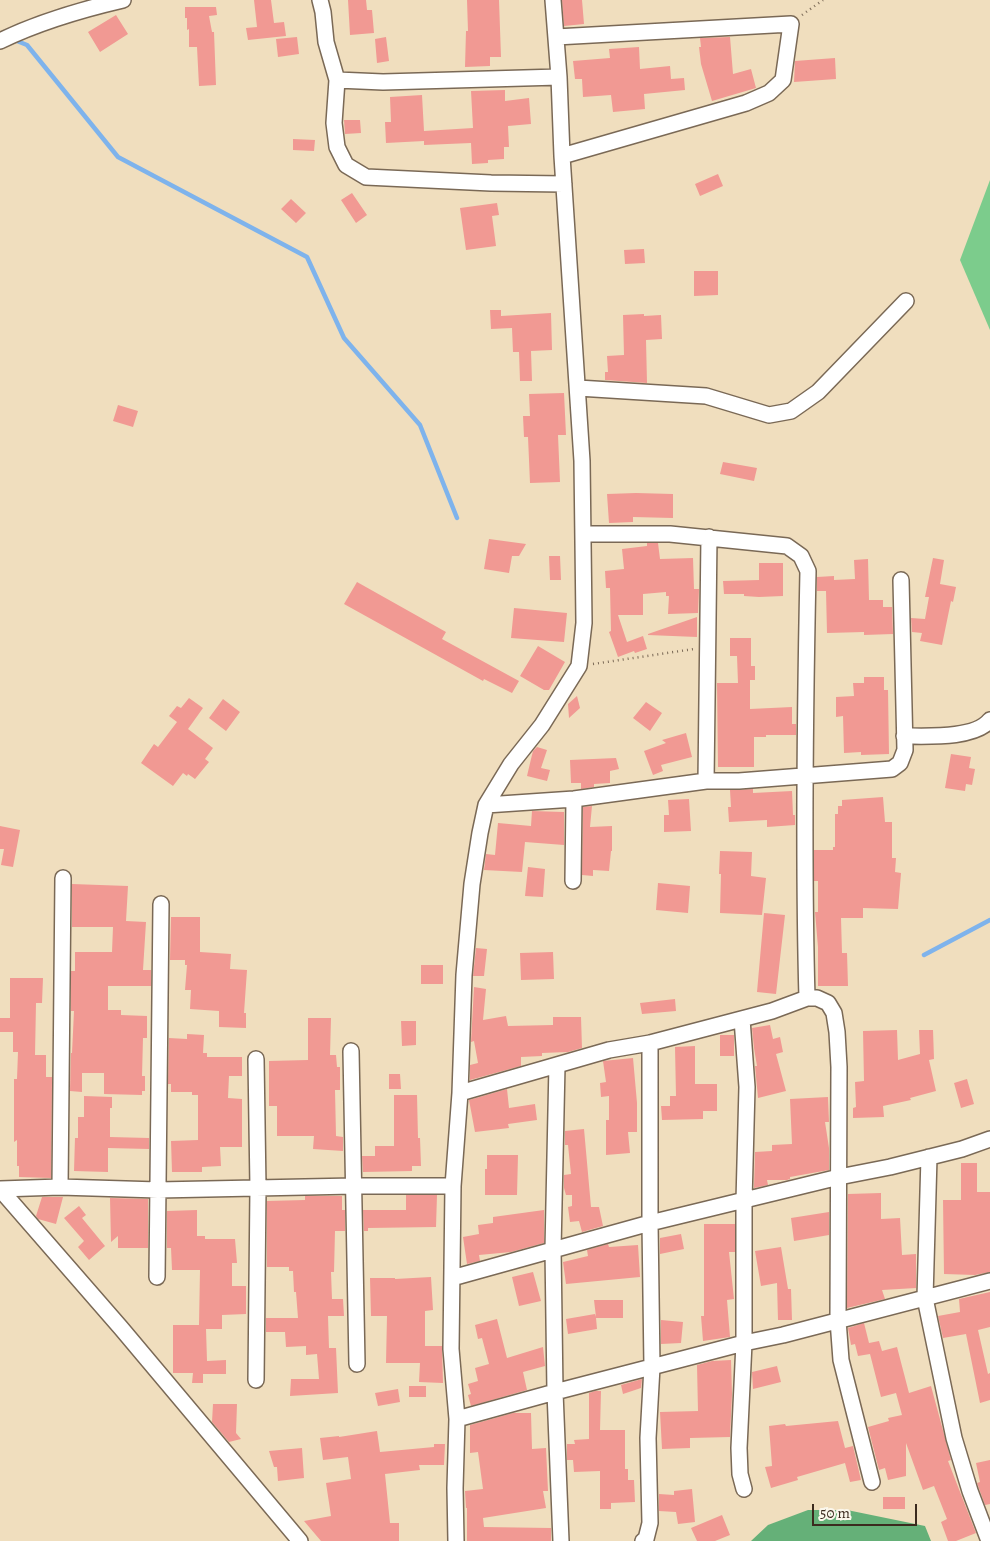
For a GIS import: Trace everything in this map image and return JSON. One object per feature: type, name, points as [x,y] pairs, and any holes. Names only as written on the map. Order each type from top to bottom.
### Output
[{"type":"street","points":[[0,41],[25,29],[74,11],[123,0]]},
{"type":"street","points":[[320,0],[326,42],[337,80],[334,123],[337,147],[346,165],[366,177],[491,183],[564,184]]},
{"type":"street","points":[[456,1541],[457,1419],[451,1349],[453,1186],[460,1093],[464,975],[472,884],[486,805],[511,764],[542,725],[580,666],[584,623],[582,461],[553,0]]},
{"type":"street","points":[[556,37],[791,24],[783,80],[769,94],[746,103],[562,156]]},
{"type":"street","points":[[337,80],[383,82],[559,77]]},
{"type":"street","points":[[578,388],[706,396],[769,415],[791,411],[818,392],[906,300]]},
{"type":"street","points":[[583,534],[670,534],[709,537],[787,546],[801,556],[808,571],[805,682],[804,904],[806,998]]},
{"type":"street","points":[[706,781],[709,537]]},
{"type":"street","points":[[486,805],[574,799],[706,781],[806,777],[892,769],[900,763],[905,750],[900,580]]},
{"type":"street","points":[[904,736],[951,735],[971,731],[986,725],[990,720]]},
{"type":"street","points":[[573,881],[574,799]]},
{"type":"street","points":[[60,1188],[62,878]]},
{"type":"street","points":[[157,1277],[162,904]]},
{"type":"street","points":[[460,1093],[609,1050],[650,1043],[772,1011],[806,998],[817,998],[828,1004],[834,1013],[839,1067],[838,1320],[841,1360],[872,1482]]},
{"type":"street","points":[[742,1019],[747,1087],[744,1201],[744,1343],[739,1448],[740,1474],[744,1489]]},
{"type":"street","points":[[643,1541],[646,1539],[650,1523],[648,1438],[652,1368],[650,1043]]},
{"type":"street","points":[[352,1051],[357,1364]]},
{"type":"street","points":[[256,1059],[258,1188],[256,1380]]},
{"type":"street","points":[[557,1065],[553,1249],[555,1392],[561,1541]]},
{"type":"street","points":[[452,1278],[650,1223],[839,1177],[890,1167],[962,1149],[990,1139]]},
{"type":"street","points":[[928,1157],[925,1298],[954,1438],[970,1491],[989,1541]]},
{"type":"street","points":[[0,1189],[158,1190],[453,1186]]},
{"type":"street","points":[[0,1189],[121,1328],[300,1541]]},
{"type":"street","points":[[457,1419],[744,1343],[783,1335],[990,1281]]},
{"type":"path","points":[[791,24],[823,0]]},
{"type":"path","points":[[580,666],[708,647]]},
{"type":"green space","points":[[990,180],[990,330],[960,260]]},
{"type":"green space","points":[[808,1510],[847,1510],[925,1526],[931,1541],[751,1541],[768,1525]]},
{"type":"building","points":[[254,0],[271,0],[274,23],[284,22],[286,36],[248,40],[246,28],[257,27]]},
{"type":"building","points":[[348,0],[366,0],[367,10],[372,10],[374,33],[350,35]]},
{"type":"building","points":[[467,0],[499,0],[501,57],[490,57],[490,66],[465,67],[466,31],[468,31]]},
{"type":"building","points":[[562,0],[582,0],[584,24],[564,26]]},
{"type":"building","points":[[185,7],[216,7],[217,15],[209,16],[212,32],[214,32],[216,85],[199,86],[197,47],[189,47],[189,29],[187,30]]},
{"type":"building","points":[[116,15],[128,34],[100,52],[88,32]]},
{"type":"building","points":[[297,37],[299,54],[278,57],[276,39]]},
{"type":"building","points":[[386,37],[389,61],[377,63],[375,39]]},
{"type":"building","points":[[730,37],[733,74],[751,69],[756,88],[712,101],[701,64],[700,38]]},
{"type":"building","points":[[639,47],[640,69],[670,66],[671,79],[684,78],[685,90],[644,94],[645,109],[613,112],[611,95],[583,97],[582,79],[575,79],[573,61],[610,58],[609,49]]},
{"type":"building","points":[[835,58],[836,79],[794,82],[795,61]]},
{"type":"building","points":[[505,90],[505,101],[529,98],[531,124],[508,126],[509,147],[504,147],[504,159],[472,164],[471,143],[424,145],[424,141],[386,143],[385,122],[391,122],[390,97],[422,95],[424,131],[473,128],[471,91]]},
{"type":"building","points":[[344,120],[360,120],[361,133],[345,134]]},
{"type":"building","points":[[293,139],[315,140],[314,151],[293,150]]},
{"type":"building","points":[[718,174],[723,186],[700,196],[695,184]]},
{"type":"building","points":[[352,193],[367,215],[356,223],[341,200]]},
{"type":"building","points":[[291,199],[306,213],[296,223],[281,209]]},
{"type":"building","points":[[497,203],[499,215],[492,216],[496,246],[466,250],[460,208]]},
{"type":"building","points":[[644,249],[645,263],[625,264],[624,250]]},
{"type":"building","points":[[694,271],[718,271],[718,295],[694,296]]},
{"type":"building","points":[[490,310],[501,310],[501,316],[551,313],[552,350],[531,351],[532,381],[520,381],[519,352],[513,352],[512,328],[491,329]]},
{"type":"building","points":[[644,314],[644,316],[661,315],[662,339],[646,340],[647,383],[605,380],[605,372],[608,372],[607,356],[624,355],[623,315]]},
{"type":"building","points":[[564,393],[566,435],[558,435],[560,482],[530,483],[528,437],[524,437],[523,416],[530,416],[529,394]]},
{"type":"building","points":[[118,405],[138,411],[133,427],[113,421]]},
{"type":"building","points":[[723,462],[757,468],[754,481],[720,474]]},
{"type":"building","points":[[607,494],[673,494],[673,518],[633,517],[633,522],[609,523]]},
{"type":"building","points":[[489,539],[526,544],[519,556],[512,556],[509,573],[484,569]]},
{"type":"building","points":[[647,543],[658,543],[660,559],[693,558],[694,589],[699,589],[698,613],[668,614],[669,596],[666,596],[666,592],[643,594],[643,615],[618,615],[627,642],[643,636],[647,649],[635,653],[634,651],[618,657],[609,632],[611,631],[610,588],[606,588],[605,571],[624,569],[622,549],[647,546]]},
{"type":"building","points":[[549,556],[560,556],[561,580],[550,580]]},
{"type":"building","points":[[933,558],[944,560],[940,584],[956,587],[953,602],[951,601],[942,645],[920,641],[922,633],[912,632],[911,618],[925,619],[929,597],[925,597]]},
{"type":"building","points":[[868,559],[869,600],[883,600],[883,607],[892,607],[893,634],[864,635],[864,632],[827,633],[826,591],[817,591],[817,577],[834,576],[834,580],[855,579],[854,560]]},
{"type":"building","points":[[759,563],[783,563],[783,596],[759,597],[744,596],[744,594],[724,594],[723,581],[759,580]]},
{"type":"building","points":[[357,582],[446,632],[442,639],[519,681],[512,693],[484,679],[483,681],[344,604]]},
{"type":"building","points":[[514,608],[567,613],[564,642],[511,638]]},
{"type":"building","points":[[697,617],[697,637],[648,635],[648,634]]},
{"type":"building","points":[[730,638],[751,638],[751,666],[755,666],[755,680],[750,680],[750,709],[792,707],[792,724],[796,724],[796,735],[754,737],[754,767],[718,767],[717,683],[738,683],[737,656],[730,656]]},
{"type":"building","points":[[538,646],[565,662],[549,690],[544,690],[520,676]]},
{"type":"building","points":[[864,677],[884,677],[884,690],[888,690],[889,754],[861,755],[861,752],[844,753],[843,716],[836,717],[836,697],[854,696],[853,683],[864,683]]},
{"type":"building","points":[[577,696],[580,708],[569,718],[568,704]]},
{"type":"building","points":[[189,698],[203,708],[188,729],[213,748],[205,759],[209,762],[195,779],[183,773],[173,786],[141,763],[154,744],[158,747],[177,722],[169,716],[177,706],[181,708]]},
{"type":"building","points":[[223,699],[240,712],[226,731],[209,718]]},
{"type":"building","points":[[646,702],[662,713],[650,731],[633,718]]},
{"type":"building","points":[[686,733],[692,757],[661,765],[663,771],[653,775],[644,751],[666,743],[662,740]]},
{"type":"building","points":[[537,747],[547,750],[541,768],[550,770],[547,781],[527,776],[533,751]]},
{"type":"building","points":[[951,754],[971,757],[969,768],[975,769],[972,785],[966,784],[965,791],[945,788]]},
{"type":"building","points":[[616,758],[619,769],[610,771],[610,783],[594,784],[594,787],[581,789],[581,783],[571,783],[570,760]]},
{"type":"building","points":[[753,789],[753,793],[792,791],[795,825],[767,827],[767,820],[729,822],[728,807],[731,807],[730,790]]},
{"type":"building","points":[[883,797],[885,822],[892,822],[892,858],[896,858],[895,872],[901,873],[898,909],[863,908],[863,918],[841,918],[842,953],[847,953],[848,986],[818,986],[818,947],[815,912],[818,912],[818,881],[814,881],[814,850],[833,850],[833,847],[835,847],[835,814],[838,814],[838,806],[842,806],[842,800]]},
{"type":"building","points":[[689,799],[691,831],[664,832],[664,815],[669,815],[668,800]]},
{"type":"building","points":[[592,806],[590,827],[612,826],[612,851],[609,871],[593,870],[593,876],[582,875],[583,807]]},
{"type":"building","points":[[532,811],[564,812],[564,845],[525,842],[522,872],[484,870],[486,854],[495,855],[498,823],[531,826]]},
{"type":"building","points":[[0,826],[20,830],[13,867],[1,865],[4,849],[0,849]]},
{"type":"building","points":[[720,851],[752,852],[751,876],[766,878],[762,915],[720,913]]},
{"type":"building","points":[[528,867],[545,869],[543,897],[525,896]]},
{"type":"building","points":[[658,883],[690,886],[688,913],[656,910]]},
{"type":"building","points":[[72,884],[128,886],[126,921],[146,922],[143,970],[151,970],[151,986],[108,986],[108,1010],[121,1010],[121,1015],[147,1016],[147,1038],[143,1038],[142,1076],[145,1076],[145,1091],[142,1091],[142,1095],[104,1094],[104,1073],[82,1073],[82,1092],[70,1091],[74,1011],[71,1011],[71,971],[75,971],[75,952],[112,952],[113,927],[72,927]]},
{"type":"building","points":[[764,913],[785,915],[776,994],[757,992]]},
{"type":"building","points":[[171,917],[200,917],[200,952],[231,954],[230,969],[247,970],[244,1013],[246,1013],[246,1028],[219,1027],[219,1011],[190,1009],[191,990],[185,990],[187,965],[185,965],[185,960],[170,960]]},
{"type":"building","points":[[476,948],[487,949],[484,976],[473,976]]},
{"type":"building","points":[[553,952],[554,979],[521,980],[520,953]]},
{"type":"building","points":[[421,965],[443,965],[443,984],[421,984]]},
{"type":"building","points":[[10,978],[43,978],[42,1003],[36,1003],[35,1055],[46,1055],[46,1077],[52,1077],[51,1178],[19,1177],[17,1140],[14,1142],[14,1079],[17,1079],[18,1052],[13,1052],[13,1032],[0,1032],[0,1018],[10,1018]]},
{"type":"building","points":[[474,987],[486,989],[483,1020],[506,1016],[508,1026],[553,1025],[553,1017],[581,1017],[582,1048],[568,1052],[542,1053],[542,1056],[521,1057],[521,1066],[470,1080],[470,1065],[478,1063],[474,1041],[471,1042]]},
{"type":"building","points":[[675,999],[676,1011],[642,1014],[640,1003]]},
{"type":"building","points":[[308,1018],[331,1018],[330,1055],[336,1055],[337,1067],[340,1067],[340,1090],[335,1090],[336,1136],[343,1137],[343,1151],[313,1149],[314,1136],[277,1136],[277,1106],[269,1106],[269,1061],[308,1060]]},
{"type":"building","points":[[401,1021],[416,1021],[416,1045],[402,1046]]},
{"type":"building","points":[[770,1025],[773,1039],[780,1037],[783,1052],[776,1054],[786,1091],[758,1098],[755,1066],[757,1066],[752,1028]]},
{"type":"building","points":[[897,1030],[898,1060],[920,1054],[919,1030],[933,1030],[934,1059],[929,1060],[936,1091],[910,1098],[911,1100],[883,1106],[884,1117],[853,1118],[853,1108],[856,1107],[855,1082],[864,1081],[863,1031]]},
{"type":"building","points":[[187,1034],[204,1035],[203,1053],[207,1053],[207,1057],[242,1057],[242,1076],[229,1076],[228,1098],[242,1099],[242,1147],[220,1147],[221,1166],[202,1167],[202,1172],[172,1172],[171,1141],[198,1140],[198,1095],[192,1095],[192,1092],[171,1092],[171,1084],[168,1084],[169,1038],[187,1039]]},
{"type":"building","points":[[720,1035],[734,1035],[734,1056],[720,1056]]},
{"type":"building","points":[[695,1046],[695,1084],[717,1084],[717,1111],[703,1111],[703,1119],[662,1120],[661,1106],[670,1106],[670,1096],[676,1096],[675,1047]]},
{"type":"building","points":[[633,1058],[637,1103],[637,1132],[628,1132],[630,1153],[606,1155],[606,1120],[609,1120],[609,1096],[601,1097],[600,1083],[606,1082],[603,1061]]},
{"type":"building","points":[[389,1074],[400,1074],[401,1089],[389,1089]]},
{"type":"building","points":[[967,1079],[974,1104],[961,1108],[954,1083]]},
{"type":"building","points":[[507,1089],[509,1108],[535,1104],[537,1120],[508,1124],[509,1128],[475,1132],[469,1100]]},
{"type":"building","points":[[394,1095],[417,1095],[421,1166],[412,1166],[412,1171],[363,1172],[362,1156],[375,1156],[375,1146],[394,1146]]},
{"type":"building","points":[[84,1096],[112,1097],[110,1137],[149,1138],[149,1149],[108,1148],[108,1172],[74,1171],[75,1138],[78,1138],[78,1117],[84,1117]]},
{"type":"building","points":[[828,1097],[829,1122],[825,1122],[829,1148],[829,1170],[790,1177],[787,1180],[767,1180],[768,1185],[754,1188],[755,1152],[772,1151],[772,1145],[792,1144],[790,1099]]},
{"type":"building","points":[[584,1129],[591,1207],[599,1207],[603,1226],[582,1232],[579,1221],[570,1222],[568,1207],[572,1206],[572,1195],[566,1195],[564,1175],[571,1174],[568,1145],[565,1145],[565,1131]]},
{"type":"building","points":[[487,1155],[518,1155],[517,1195],[485,1195]]},
{"type":"building","points":[[961,1163],[977,1163],[977,1192],[990,1192],[990,1272],[975,1275],[944,1274],[943,1200],[961,1200]]},
{"type":"building","points":[[881,1193],[881,1219],[900,1218],[902,1255],[916,1254],[916,1288],[882,1290],[885,1299],[847,1308],[848,1194]]},
{"type":"building","points":[[406,1195],[437,1195],[436,1227],[368,1228],[368,1231],[364,1231],[363,1210],[406,1210]]},
{"type":"building","points":[[305,1196],[342,1196],[342,1210],[345,1210],[345,1231],[335,1231],[334,1272],[331,1272],[332,1299],[343,1299],[344,1316],[328,1316],[329,1348],[336,1348],[338,1393],[290,1396],[291,1379],[319,1379],[317,1354],[306,1355],[306,1346],[286,1347],[285,1332],[266,1332],[266,1318],[298,1318],[293,1271],[289,1271],[289,1267],[267,1267],[267,1201],[305,1200]]},
{"type":"building","points":[[42,1197],[63,1197],[56,1224],[38,1219],[36,1216]]},
{"type":"building","points":[[110,1198],[148,1199],[148,1248],[118,1248],[118,1236],[111,1242]]},
{"type":"building","points":[[79,1206],[86,1215],[82,1218],[105,1246],[89,1260],[78,1247],[84,1241],[64,1218]]},
{"type":"building","points":[[197,1210],[197,1236],[205,1236],[205,1239],[235,1239],[237,1263],[232,1263],[232,1286],[246,1286],[246,1314],[222,1315],[222,1329],[206,1329],[207,1361],[226,1360],[226,1374],[203,1374],[203,1383],[192,1383],[193,1373],[173,1373],[173,1325],[199,1325],[200,1270],[172,1270],[171,1248],[167,1248],[167,1211]]},
{"type":"building","points":[[544,1210],[544,1243],[511,1252],[479,1255],[480,1261],[467,1264],[463,1237],[479,1234],[478,1225],[493,1223],[493,1217]]},
{"type":"building","points":[[829,1212],[829,1235],[794,1241],[791,1218]]},
{"type":"building","points":[[704,1224],[735,1224],[735,1252],[729,1252],[734,1299],[727,1300],[730,1337],[703,1341],[701,1316],[704,1316]]},
{"type":"building","points":[[681,1234],[684,1249],[660,1254],[660,1238]]},
{"type":"building","points":[[608,1244],[609,1247],[638,1245],[640,1277],[566,1284],[563,1262],[588,1256],[587,1250]]},
{"type":"building","points":[[781,1247],[788,1289],[791,1289],[792,1320],[778,1320],[777,1283],[761,1286],[755,1251]]},
{"type":"building","points":[[533,1272],[541,1301],[519,1306],[512,1277]]},
{"type":"building","points":[[431,1277],[433,1310],[425,1311],[425,1346],[442,1346],[443,1383],[419,1382],[420,1363],[386,1363],[387,1316],[371,1316],[370,1278]]},
{"type":"building","points":[[990,1292],[990,1327],[978,1330],[988,1374],[990,1373],[990,1400],[980,1403],[966,1334],[943,1338],[938,1316],[960,1312],[959,1299]]},
{"type":"building","points":[[594,1300],[623,1300],[623,1318],[596,1318],[597,1329],[568,1334],[566,1319],[595,1314],[596,1317]]},
{"type":"building","points":[[497,1319],[507,1358],[543,1347],[545,1366],[523,1372],[527,1390],[471,1406],[468,1395],[471,1394],[468,1384],[478,1381],[475,1368],[489,1364],[482,1338],[478,1339],[475,1325]]},
{"type":"building","points":[[661,1320],[683,1322],[681,1343],[661,1344]]},
{"type":"building","points":[[864,1323],[869,1343],[879,1341],[882,1351],[897,1347],[909,1393],[931,1386],[951,1460],[948,1461],[976,1533],[956,1541],[948,1541],[941,1522],[947,1519],[934,1486],[923,1490],[906,1443],[906,1476],[888,1480],[885,1468],[879,1470],[868,1427],[889,1421],[888,1418],[902,1415],[896,1393],[881,1397],[870,1354],[858,1356],[855,1344],[851,1345],[848,1328]]},
{"type":"building","points":[[731,1360],[730,1437],[690,1438],[690,1448],[662,1449],[660,1412],[698,1411],[697,1365],[712,1361]]},
{"type":"building","points":[[777,1366],[781,1382],[753,1389],[752,1372]]},
{"type":"building","points":[[642,1379],[641,1388],[623,1394],[621,1385]]},
{"type":"building","points":[[409,1386],[426,1386],[426,1397],[409,1397]]},
{"type":"building","points":[[398,1389],[400,1402],[378,1406],[375,1393]]},
{"type":"building","points":[[601,1391],[600,1430],[625,1430],[625,1469],[628,1469],[628,1480],[634,1480],[635,1502],[611,1503],[611,1509],[600,1509],[600,1471],[574,1472],[573,1460],[567,1460],[567,1444],[575,1444],[574,1440],[589,1439],[589,1393]]},
{"type":"building","points":[[213,1404],[237,1404],[236,1433],[241,1439],[229,1442],[212,1422]]},
{"type":"building","points":[[513,1413],[531,1413],[532,1449],[546,1448],[548,1491],[543,1491],[546,1508],[483,1518],[484,1527],[551,1528],[551,1541],[467,1541],[465,1491],[483,1489],[478,1452],[470,1453],[470,1425]]},
{"type":"building","points":[[838,1421],[845,1448],[853,1446],[861,1480],[850,1482],[845,1463],[797,1477],[798,1480],[771,1488],[765,1467],[772,1466],[769,1426]]},
{"type":"building","points":[[377,1431],[380,1452],[434,1447],[434,1444],[445,1444],[444,1465],[419,1465],[420,1470],[385,1474],[390,1523],[399,1523],[399,1541],[321,1541],[304,1521],[331,1516],[326,1483],[351,1479],[348,1457],[323,1460],[320,1438]]},
{"type":"building","points":[[302,1448],[304,1478],[278,1481],[277,1467],[274,1467],[269,1451]]},
{"type":"building","points":[[990,1460],[990,1504],[985,1505],[977,1483],[980,1482],[976,1463]]},
{"type":"building","points":[[692,1489],[695,1522],[678,1524],[676,1512],[659,1511],[659,1494],[674,1495],[674,1491]]},
{"type":"building","points":[[883,1497],[905,1497],[905,1509],[883,1509]]},
{"type":"building","points":[[722,1515],[730,1535],[715,1541],[697,1541],[691,1528]]},
{"type":"waterway","points":[[12,39],[27,45],[118,157],[307,257],[344,338],[420,425],[457,518]]},
{"type":"waterway","points":[[924,955],[990,920]]}]
